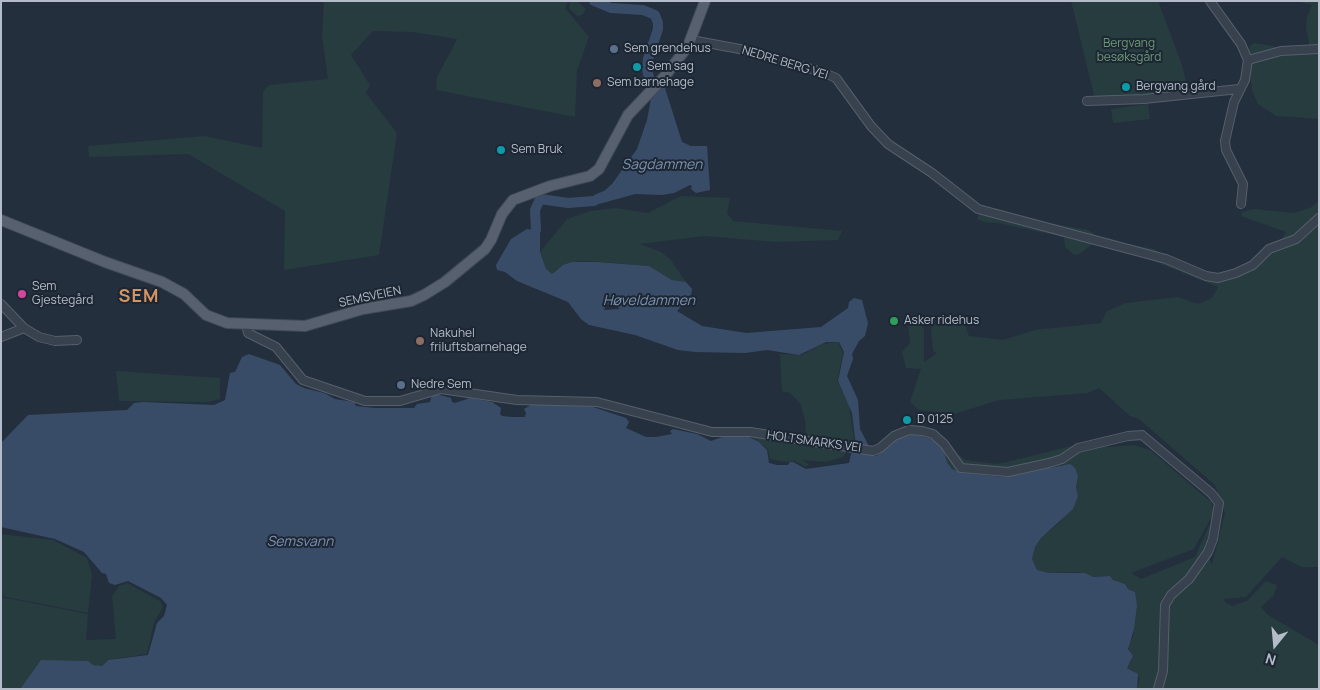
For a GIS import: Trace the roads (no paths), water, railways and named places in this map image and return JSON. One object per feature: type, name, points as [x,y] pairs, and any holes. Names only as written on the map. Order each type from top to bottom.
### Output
[{"type":"main road","points":[[691,40],[705,1]]},
{"type":"main road","name":"SEMSVEIEN","points":[[1,220],[105,262],[162,282],[184,294],[212,319],[227,323],[305,326],[363,309],[399,304],[433,290],[485,249],[492,240],[502,214],[514,200],[550,186],[595,173],[604,162],[628,115],[680,58],[691,40]]},
{"type":"street","points":[[1210,1],[1241,44],[1248,60],[1245,80],[1239,89],[1226,130],[1225,141],[1226,150],[1243,184],[1241,204]]},
{"type":"street","name":"NEDRE BERG VEI","points":[[691,40],[745,50],[822,72],[836,78],[866,120],[888,144],[932,173],[978,209],[1166,259],[1206,276],[1218,278],[1236,273],[1253,265],[1269,249],[1296,239],[1319,218]]},
{"type":"street","points":[[1248,60],[1275,52],[1319,49]]},
{"type":"street","points":[[1087,101],[1144,99],[1239,89]]},
{"type":"street","points":[[1,304],[24,328],[46,340],[76,340]]},
{"type":"street","name":"HOLTSMARKS VEI","points":[[246,324],[248,333],[276,347],[303,380],[361,397],[388,402],[410,399],[420,392],[442,389],[516,400],[597,402],[699,429],[750,432],[873,451],[880,448],[894,436],[909,430],[922,431],[933,434],[944,444],[961,468],[1008,472],[1049,464],[1062,459],[1078,448],[1128,436],[1142,435],[1211,493],[1219,503],[1213,539],[1208,552],[1189,579],[1171,595],[1165,604],[1163,671],[1158,689]]},
{"type":"street","points":[[1,338],[24,328]]},
{"type":"water","name":"Sagdammen","points":[[654,78],[661,87],[665,88],[682,142],[691,146],[707,146],[710,190],[696,193],[691,189],[692,186],[690,185],[674,193],[662,195],[635,194],[599,204],[594,201],[594,195],[604,191],[612,184],[637,149],[647,120],[652,93],[640,79]]},
{"type":"water","name":"Høveldammen","points":[[527,229],[540,231],[540,252],[546,269],[552,274],[563,265],[572,262],[597,262],[649,266],[672,280],[686,282],[692,289],[691,295],[677,311],[702,326],[746,333],[821,327],[848,308],[849,302],[854,298],[862,300],[868,323],[865,336],[859,341],[852,354],[853,359],[847,376],[858,400],[860,429],[870,448],[856,446],[852,413],[838,381],[844,352],[839,342],[826,342],[799,355],[767,350],[745,353],[695,352],[678,350],[635,335],[589,325],[581,319],[568,302],[517,281],[505,272],[497,270],[496,265],[511,239]],"holes":[[[612,302],[620,309],[604,310],[606,305]]]},
{"type":"water","name":"Semsvann","points":[[249,354],[280,365],[296,384],[304,388],[324,393],[335,399],[354,402],[356,406],[414,408],[417,404],[430,402],[432,395],[436,394],[451,398],[452,402],[455,403],[470,398],[492,402],[501,408],[500,414],[502,416],[525,417],[524,409],[534,403],[587,405],[626,418],[629,422],[626,428],[646,437],[672,434],[670,431],[673,429],[697,434],[711,441],[722,437],[747,436],[759,442],[767,450],[769,463],[788,465],[790,462],[793,462],[806,469],[849,463],[852,450],[873,452],[872,455],[876,456],[896,439],[914,434],[935,440],[943,448],[947,462],[952,469],[962,473],[1004,477],[1070,464],[1075,468],[1078,476],[1076,487],[1078,496],[1073,509],[1041,538],[1035,547],[1032,559],[1037,570],[1049,573],[1085,573],[1093,577],[1110,576],[1113,580],[1125,584],[1128,589],[1135,592],[1137,606],[1134,629],[1128,649],[1133,656],[1127,668],[1138,674],[1137,689],[20,689],[41,660],[88,661],[93,665],[102,666],[108,660],[148,655],[157,623],[164,616],[167,605],[161,598],[128,581],[115,585],[109,583],[106,574],[102,573],[84,552],[55,539],[1,527],[1,443],[28,415],[127,410],[134,403],[143,402],[214,405],[225,400],[230,373],[235,372],[242,357]]},
{"type":"waterway","points":[[594,1],[611,8],[643,10],[655,15],[658,29],[648,59],[647,69],[655,89]]},
{"type":"waterway","points":[[536,230],[535,210],[540,199],[568,203],[594,201]]},
{"type":"place","name":"Sem grendehus","points":[[614,49]]},
{"type":"place","name":"Sem sag","points":[[637,67]]},
{"type":"place","name":"Sem barnehage","points":[[597,83]]},
{"type":"place","name":"Bergvang gård","points":[[1126,87]]},
{"type":"place","name":"Sem Bruk","points":[[501,150]]},
{"type":"place","name":"Sem Gjestegård","points":[[22,294]]},
{"type":"place","name":"Asker ridehus","points":[[894,321]]},
{"type":"place","name":"Nakuhel friluftsbarnehage","points":[[420,341]]},
{"type":"place","name":"Nedre Sem","points":[[401,385]]},
{"type":"place","name":"D 0125","points":[[907,420]]},
{"type":"district","name":"SEM","points":[[139,297]]},
{"type":"park label","name":"Bergvang besøksgård","points":[[1129,51]]}]
